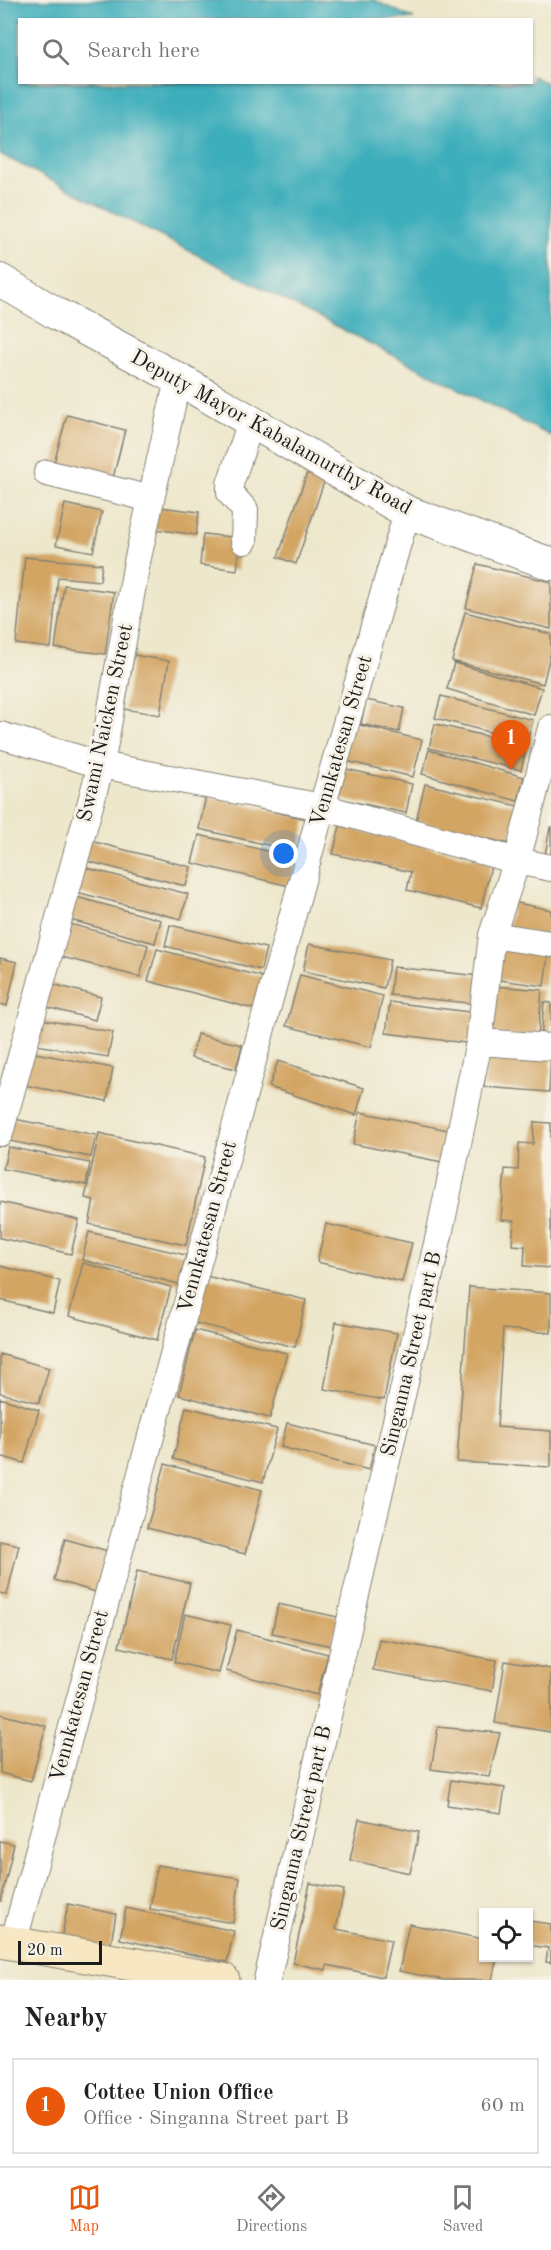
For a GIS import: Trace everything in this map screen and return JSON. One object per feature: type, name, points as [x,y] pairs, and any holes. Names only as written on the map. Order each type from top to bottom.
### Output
[{"type":"main road","points":[[7,1942],[223,1980]]},
{"type":"street","name":"Deputy Mayor Kabalamurthy Road","points":[[0,280],[57,314],[178,379],[407,512],[551,564]]},
{"type":"street","name":"Swami Naicken Street","points":[[0,1133],[101,765],[137,562],[178,379]]},
{"type":"street","points":[[244,541],[245,510],[230,493],[230,484],[251,422]]},
{"type":"street","points":[[47,473],[151,499]]},
{"type":"street","name":"Vennkatesan Street","points":[[7,1942],[322,807],[407,512]]},
{"type":"street","name":"Singanna Street part B","points":[[267,1980],[439,1235],[479,1042],[492,935],[517,861],[551,728]]},
{"type":"street","points":[[0,735],[101,765],[322,807],[517,861],[551,868]]},
{"type":"street","points":[[492,935],[551,944]]},
{"type":"street","points":[[479,1042],[551,1047]]},
{"type":"water","points":[[0,0],[374,0],[412,18],[18,18],[18,84],[533,84],[533,76],[551,85],[551,436],[0,154]]},
{"type":"building","points":[[67,415],[125,430],[113,478],[54,463]]},
{"type":"building","points":[[307,473],[325,479],[296,564],[278,557]]},
{"type":"building","points":[[65,504],[102,512],[93,552],[56,545]]},
{"type":"building","points":[[152,506],[199,512],[196,535],[149,528]]},
{"type":"building","points":[[203,534],[241,538],[237,570],[200,565]]},
{"type":"building","points":[[25,557],[102,564],[100,581],[58,577],[51,648],[16,644]]},
{"type":"building","points":[[477,564],[551,582],[551,629],[466,608]]},
{"type":"building","points":[[64,585],[114,592],[105,654],[55,648]]},
{"type":"building","points":[[465,612],[551,634],[551,652],[543,684],[452,661]]},
{"type":"building","points":[[134,655],[169,661],[160,715],[124,709]]},
{"type":"building","points":[[454,663],[542,688],[534,715],[447,689]]},
{"type":"building","points":[[441,696],[533,720],[527,742],[435,718]]},
{"type":"building","points":[[366,700],[404,708],[399,732],[361,724]]},
{"type":"building","points":[[351,723],[422,740],[413,777],[342,760]]},
{"type":"building","points":[[435,724],[527,746],[521,770],[429,748]]},
{"type":"building","points":[[429,750],[524,777],[518,801],[422,774]]},
{"type":"building","points":[[342,768],[412,784],[406,813],[336,798]]},
{"type":"building","points":[[425,784],[518,806],[509,844],[416,821]]},
{"type":"building","points":[[206,796],[306,819],[298,852],[199,829]]},
{"type":"building","points":[[340,826],[492,862],[481,908],[407,890],[411,872],[333,854]]},
{"type":"building","points":[[551,827],[551,863],[544,862]]},
{"type":"building","points":[[199,835],[297,858],[290,886],[192,863]]},
{"type":"building","points":[[87,840],[191,867],[186,886],[82,860]]},
{"type":"building","points":[[83,867],[188,894],[181,919],[76,892]]},
{"type":"building","points":[[69,895],[161,920],[155,943],[63,918]]},
{"type":"building","points":[[513,902],[551,910],[551,937],[508,928]]},
{"type":"building","points":[[59,921],[148,945],[140,977],[50,954]]},
{"type":"building","points":[[170,925],[266,948],[261,970],[165,946]]},
{"type":"building","points":[[497,939],[549,946],[544,986],[492,979]]},
{"type":"building","points":[[309,944],[390,960],[384,988],[303,971]]},
{"type":"building","points":[[157,949],[267,978],[258,1010],[148,981]]},
{"type":"building","points":[[0,958],[17,962],[7,1006],[0,1004]]},
{"type":"building","points":[[393,967],[480,976],[478,1004],[390,995]]},
{"type":"building","points":[[300,975],[383,996],[371,1047],[286,1026]]},
{"type":"building","points":[[49,983],[101,997],[95,1020],[43,1006]]},
{"type":"building","points":[[494,986],[542,990],[538,1037],[490,1033]]},
{"type":"building","points":[[390,1002],[477,1013],[473,1044],[386,1033]]},
{"type":"building","points":[[544,1002],[551,1003],[551,1042],[541,1041]]},
{"type":"building","points":[[34,1018],[113,1032],[108,1057],[30,1044]]},
{"type":"building","points":[[197,1034],[242,1045],[236,1069],[191,1058]]},
{"type":"building","points":[[487,1047],[551,1051],[549,1092],[484,1087]]},
{"type":"building","points":[[30,1052],[113,1068],[107,1101],[24,1085]]},
{"type":"building","points":[[278,1061],[364,1088],[356,1115],[269,1087]]},
{"type":"building","points":[[360,1112],[453,1131],[447,1163],[353,1144]]},
{"type":"building","points":[[9,1118],[96,1135],[91,1157],[4,1140]]},
{"type":"building","points":[[534,1122],[551,1123],[551,1268],[524,1266],[525,1246],[512,1245],[514,1221],[501,1220],[505,1169],[518,1170],[519,1143],[533,1144]]},
{"type":"building","points":[[99,1133],[205,1157],[186,1245],[89,1224],[94,1200],[85,1198]]},
{"type":"building","points":[[8,1147],[90,1163],[86,1185],[3,1169]]},
{"type":"building","points":[[0,1202],[79,1220],[71,1254],[0,1238]]},
{"type":"building","points":[[326,1224],[412,1243],[402,1282],[317,1262]]},
{"type":"building","points":[[89,1232],[186,1255],[179,1284],[82,1260]]},
{"type":"building","points":[[83,1263],[171,1287],[157,1340],[69,1316]]},
{"type":"building","points":[[0,1266],[60,1281],[53,1313],[0,1300]]},
{"type":"building","points":[[206,1276],[306,1300],[295,1347],[195,1323]]},
{"type":"building","points":[[469,1287],[551,1293],[551,1333],[503,1329],[497,1427],[551,1431],[551,1467],[457,1462]]},
{"type":"building","points":[[336,1322],[397,1333],[384,1400],[324,1389]]},
{"type":"building","points":[[195,1330],[287,1353],[270,1418],[179,1395]]},
{"type":"building","points":[[0,1354],[49,1368],[39,1403],[0,1393]]},
{"type":"building","points":[[0,1398],[39,1410],[24,1463],[0,1456]]},
{"type":"building","points":[[186,1407],[277,1429],[263,1482],[173,1459]]},
{"type":"building","points":[[287,1423],[375,1445],[369,1470],[281,1447]]},
{"type":"building","points":[[165,1464],[262,1490],[245,1554],[147,1528]]},
{"type":"building","points":[[65,1539],[108,1551],[96,1592],[54,1580]]},
{"type":"building","points":[[0,1541],[19,1545],[7,1595],[0,1593]]},
{"type":"building","points":[[137,1571],[190,1583],[172,1659],[119,1647]]},
{"type":"building","points":[[278,1604],[338,1617],[332,1646],[272,1633]]},
{"type":"building","points":[[185,1614],[231,1625],[219,1673],[174,1662]]},
{"type":"building","points":[[237,1630],[328,1654],[317,1695],[226,1671]]},
{"type":"building","points":[[379,1639],[497,1660],[492,1691],[373,1670]]},
{"type":"building","points":[[505,1661],[551,1669],[551,1732],[495,1723]]},
{"type":"building","points":[[0,1714],[46,1726],[31,1781],[0,1773]]},
{"type":"building","points":[[438,1727],[500,1733],[489,1777],[431,1769]]},
{"type":"building","points":[[451,1780],[505,1788],[501,1813],[447,1805]]},
{"type":"building","points":[[359,1819],[419,1832],[410,1873],[350,1860]]},
{"type":"building","points":[[0,1841],[14,1844],[1,1901],[0,1901]]},
{"type":"building","points":[[157,1865],[240,1878],[233,1923],[150,1909]]},
{"type":"building","points":[[310,1883],[344,1890],[336,1929],[391,1940],[383,1977],[327,1965],[326,1970],[293,1963]]},
{"type":"building","points":[[68,1904],[116,1914],[110,1949],[61,1939]]},
{"type":"building","points":[[126,1908],[234,1931],[227,1962],[120,1939]]},
{"type":"building","points":[[533,1922],[551,1924],[551,1963],[546,1962],[548,1948],[533,1946]]},
{"type":"building","points":[[409,1924],[479,1938],[479,1962],[496,1962],[492,1980],[444,1980],[399,1971]]},
{"type":"place","name":"Cottee Union Office","points":[[511,770]]}]
